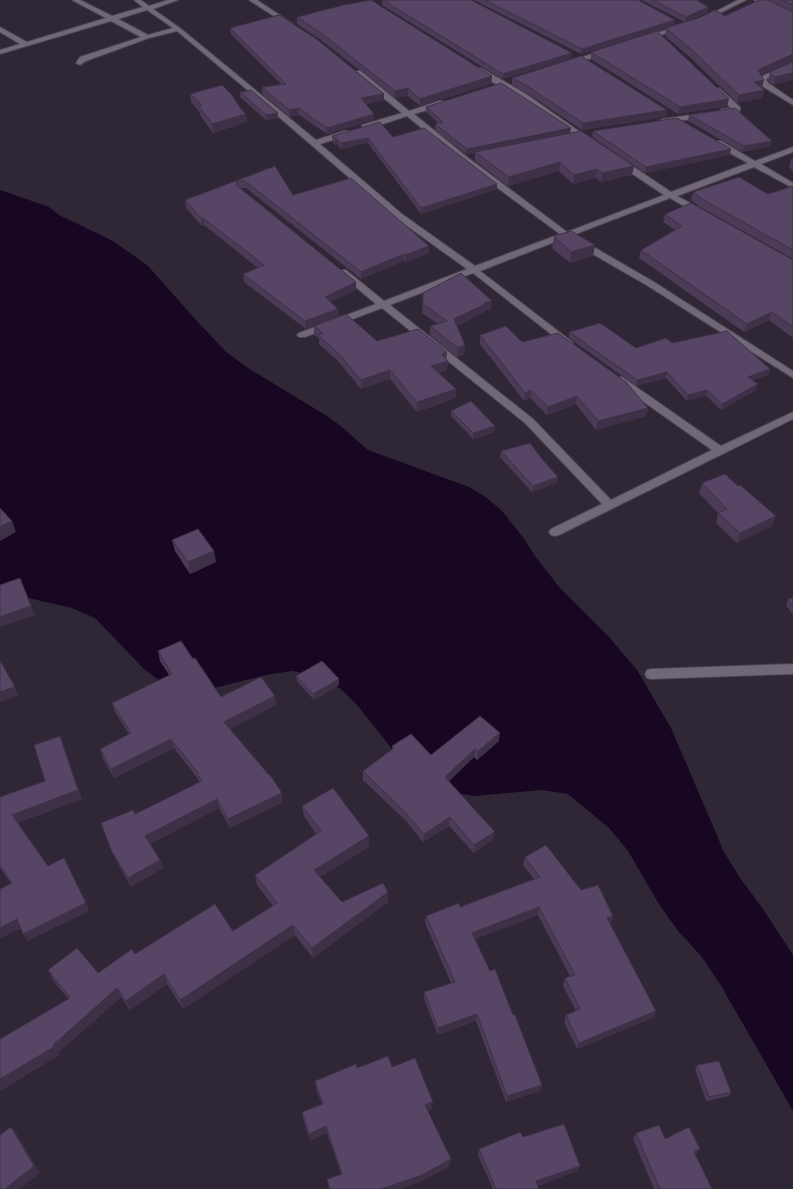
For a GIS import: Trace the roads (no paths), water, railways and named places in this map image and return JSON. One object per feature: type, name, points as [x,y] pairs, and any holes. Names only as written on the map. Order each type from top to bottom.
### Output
[{"type":"street","points":[[75,0],[147,37]]},
{"type":"street","points":[[137,0],[178,29],[316,143],[399,216],[474,270],[577,350]]},
{"type":"street","points":[[0,52],[175,0]]},
{"type":"street","points":[[252,0],[299,30]]},
{"type":"street","points":[[634,42],[659,37],[743,0]]},
{"type":"street","points":[[757,0],[793,17]]},
{"type":"street","points":[[672,19],[691,24]]},
{"type":"street","points":[[0,29],[26,44]]},
{"type":"street","points":[[80,62],[83,59],[147,37],[178,29]]},
{"type":"street","points":[[559,66],[611,49]]},
{"type":"street","points":[[793,64],[762,78],[765,84],[793,104]]},
{"type":"street","points":[[349,66],[566,235],[651,284],[793,375]]},
{"type":"street","points":[[475,68],[497,85],[522,96],[594,144]]},
{"type":"street","points":[[497,85],[515,80]]},
{"type":"street","points":[[655,123],[737,109],[709,84]]},
{"type":"street","points":[[316,143],[447,101]]},
{"type":"street","points":[[664,111],[690,126]]},
{"type":"street","points":[[565,138],[596,133]]},
{"type":"street","points":[[709,138],[793,186]]},
{"type":"street","points":[[302,335],[793,149]]},
{"type":"street","points":[[613,157],[670,195],[711,219]]},
{"type":"street","points":[[334,265],[529,421],[610,505]]},
{"type":"street","points":[[610,373],[720,451]]},
{"type":"street","points":[[555,532],[793,415]]},
{"type":"street","points":[[651,674],[793,668]]}]
